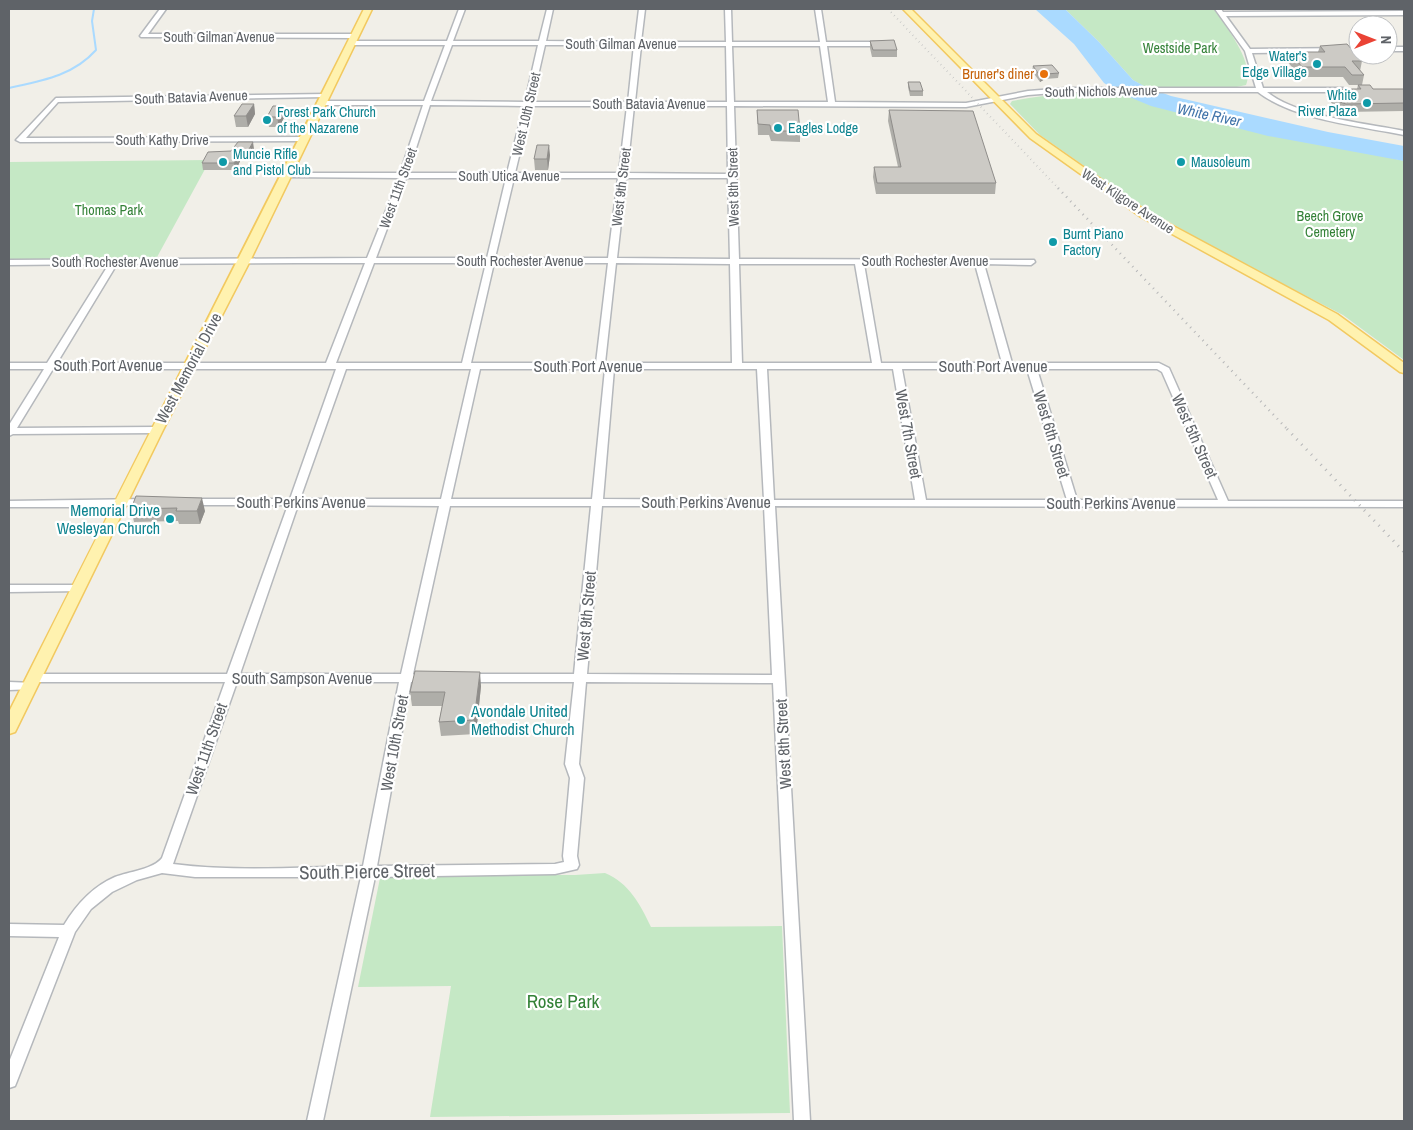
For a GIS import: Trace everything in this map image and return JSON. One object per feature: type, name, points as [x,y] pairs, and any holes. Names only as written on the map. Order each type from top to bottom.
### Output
[{"type":"main road","name":"West Memorial Drive","points":[[9,728],[122,503],[156,430],[244,261],[368,9]]},
{"type":"main road","name":"West Kilgore Avenue","points":[[908,9],[1033,136],[1145,215],[1333,317],[1404,369]]},
{"type":"street","name":"South Gilman Avenue","points":[[164,9],[143,36],[353,40],[448,44],[890,44]]},
{"type":"street","name":"West 11th Street","points":[[162,868],[168,860],[232,678],[293,502],[371,261],[462,9]]},
{"type":"street","name":"West 10th Street","points":[[315,1121],[369,871],[406,678],[445,502],[491,261],[550,9]]},
{"type":"street","name":"West 9th Street","points":[[572,865],[570,856],[577,778],[572,764],[597,502],[612,261],[642,9]]},
{"type":"street","name":"West 8th Street","points":[[728,9],[737,365]]},
{"type":"street","points":[[818,9],[832,105]]},
{"type":"street","points":[[1220,11],[1404,14]]},
{"type":"street","points":[[1220,11],[1248,51],[1260,90],[1276,102],[1306,114],[1404,133]]},
{"type":"street","points":[[1248,51],[1348,50]]},
{"type":"street","name":"South Nichols Avenue","points":[[978,104],[1028,93],[1080,90],[1354,90]]},
{"type":"street","name":"South Batavia Avenue","points":[[20,140],[56,100],[323,99],[427,104],[978,104]]},
{"type":"street","name":"South Kathy Drive","points":[[20,140],[303,139]]},
{"type":"street","name":"South Utica Avenue","points":[[286,175],[733,176]]},
{"type":"street","points":[[859,261],[877,366]]},
{"type":"street","name":"South Rochester Avenue","points":[[9,262],[1032,262]]},
{"type":"street","points":[[9,432],[114,262]]},
{"type":"street","points":[[979,262],[1008,366]]},
{"type":"street","name":"South Port Avenue","points":[[9,366],[1159,366],[1166,370]]},
{"type":"street","name":"West 8th Street","points":[[762,366],[802,1121]]},
{"type":"street","name":"West 7th Street","points":[[897,366],[921,502]]},
{"type":"street","name":"West 6th Street","points":[[1031,366],[1073,503]]},
{"type":"street","name":"West 5th Street","points":[[1166,370],[1224,503]]},
{"type":"street","points":[[9,432],[156,430]]},
{"type":"street","points":[[9,504],[159,502]]},
{"type":"street","name":"South Perkins Avenue","points":[[178,502],[1404,504]]},
{"type":"street","points":[[9,589],[78,589]]},
{"type":"street","name":"South Sampson Avenue","points":[[9,686],[32,682],[232,678],[424,678]]},
{"type":"street","points":[[451,678],[779,679]]},
{"type":"street","name":"South Pierce Street","points":[[162,868],[195,872],[267,873],[555,869],[572,865]]},
{"type":"street","points":[[9,1081],[68,931],[77,914],[102,890],[123,879],[162,868]]},
{"type":"street","points":[[9,930],[68,931]]},
{"type":"green space","name":"Westside Park","points":[[1065,9],[1214,9],[1232,35],[1243,56],[1248,76],[1246,85],[1232,88],[1147,88],[1133,80],[1099,42]]},
{"type":"green space","name":"Beech Grove Cemetery","points":[[1118,92],[1404,161],[1404,360],[1343,315],[1219,251],[1137,203],[1040,135],[1010,104],[1012,101],[1052,95]]},
{"type":"green space","name":"Thomas Park","points":[[210,160],[156,259],[9,260],[9,162]]},
{"type":"green space","name":"Rose Park","points":[[605,873],[621,882],[633,895],[651,927],[782,926],[790,1113],[430,1117],[451,986],[358,987],[380,878],[385,875],[575,875]]},
{"type":"water","name":"White River","points":[[1035,9],[1065,9],[1099,42],[1133,80],[1144,86],[1171,96],[1328,132],[1404,146],[1404,161],[1268,136],[1151,106],[1122,94],[1104,83],[1074,44]]},
{"type":"building","points":[[894,40],[897,50],[873,50],[870,41]]},
{"type":"building","points":[[1347,44],[1348,65],[1355,65],[1364,75],[1352,75],[1345,67],[1302,67],[1290,52],[1325,52],[1320,46]]},
{"type":"building","points":[[1052,65],[1059,73],[1046,74],[1041,77],[1033,66]]},
{"type":"building","points":[[908,82],[920,82],[923,91],[910,91]]},
{"type":"building","points":[[1358,85],[1370,85],[1373,89],[1404,89],[1404,103],[1346,104],[1337,101],[1328,89],[1361,89]]},
{"type":"building","points":[[242,104],[254,104],[246,116],[234,116]]},
{"type":"building","points":[[273,106],[283,106],[277,117],[267,117]]},
{"type":"building","points":[[757,110],[798,110],[800,131],[771,131],[770,125],[758,124]]},
{"type":"building","points":[[889,110],[973,111],[996,183],[877,183],[874,167],[901,167]]},
{"type":"building","points":[[238,142],[253,142],[248,151],[240,151],[234,163],[202,163],[208,152],[231,151]]},
{"type":"building","points":[[537,145],[549,145],[547,159],[534,159]]},
{"type":"building","points":[[136,496],[202,498],[197,511],[176,511],[177,508],[131,509]]},
{"type":"building","points":[[415,671],[480,672],[474,720],[439,722],[445,692],[410,692]]},
{"type":"waterway","points":[[9,88],[33,83],[67,72],[87,59],[96,50],[92,21],[94,9]]},
{"type":"railway","points":[[888,9],[1059,189]]},
{"type":"railway","points":[[1058,188],[1288,430]]},
{"type":"railway","points":[[1287,429],[1404,552]]},
{"type":"place","name":"Water's Edge Village","points":[[1317,64]]},
{"type":"place","name":"Bruner's diner","points":[[1044,74]]},
{"type":"place","name":"White River Plaza","points":[[1367,103]]},
{"type":"place","name":"Forest Park Church of the Nazarene","points":[[267,120]]},
{"type":"place","name":"Eagles Lodge","points":[[778,128]]},
{"type":"place","name":"Muncie Rifle and Pistol Club","points":[[223,162]]},
{"type":"place","name":"Mausoleum","points":[[1181,162]]},
{"type":"place","name":"Burnt Piano Factory","points":[[1053,242]]},
{"type":"place","name":"Memorial Drive Wesleyan Church","points":[[170,519]]},
{"type":"place","name":"Avondale United Methodist Church","points":[[461,720]]}]
